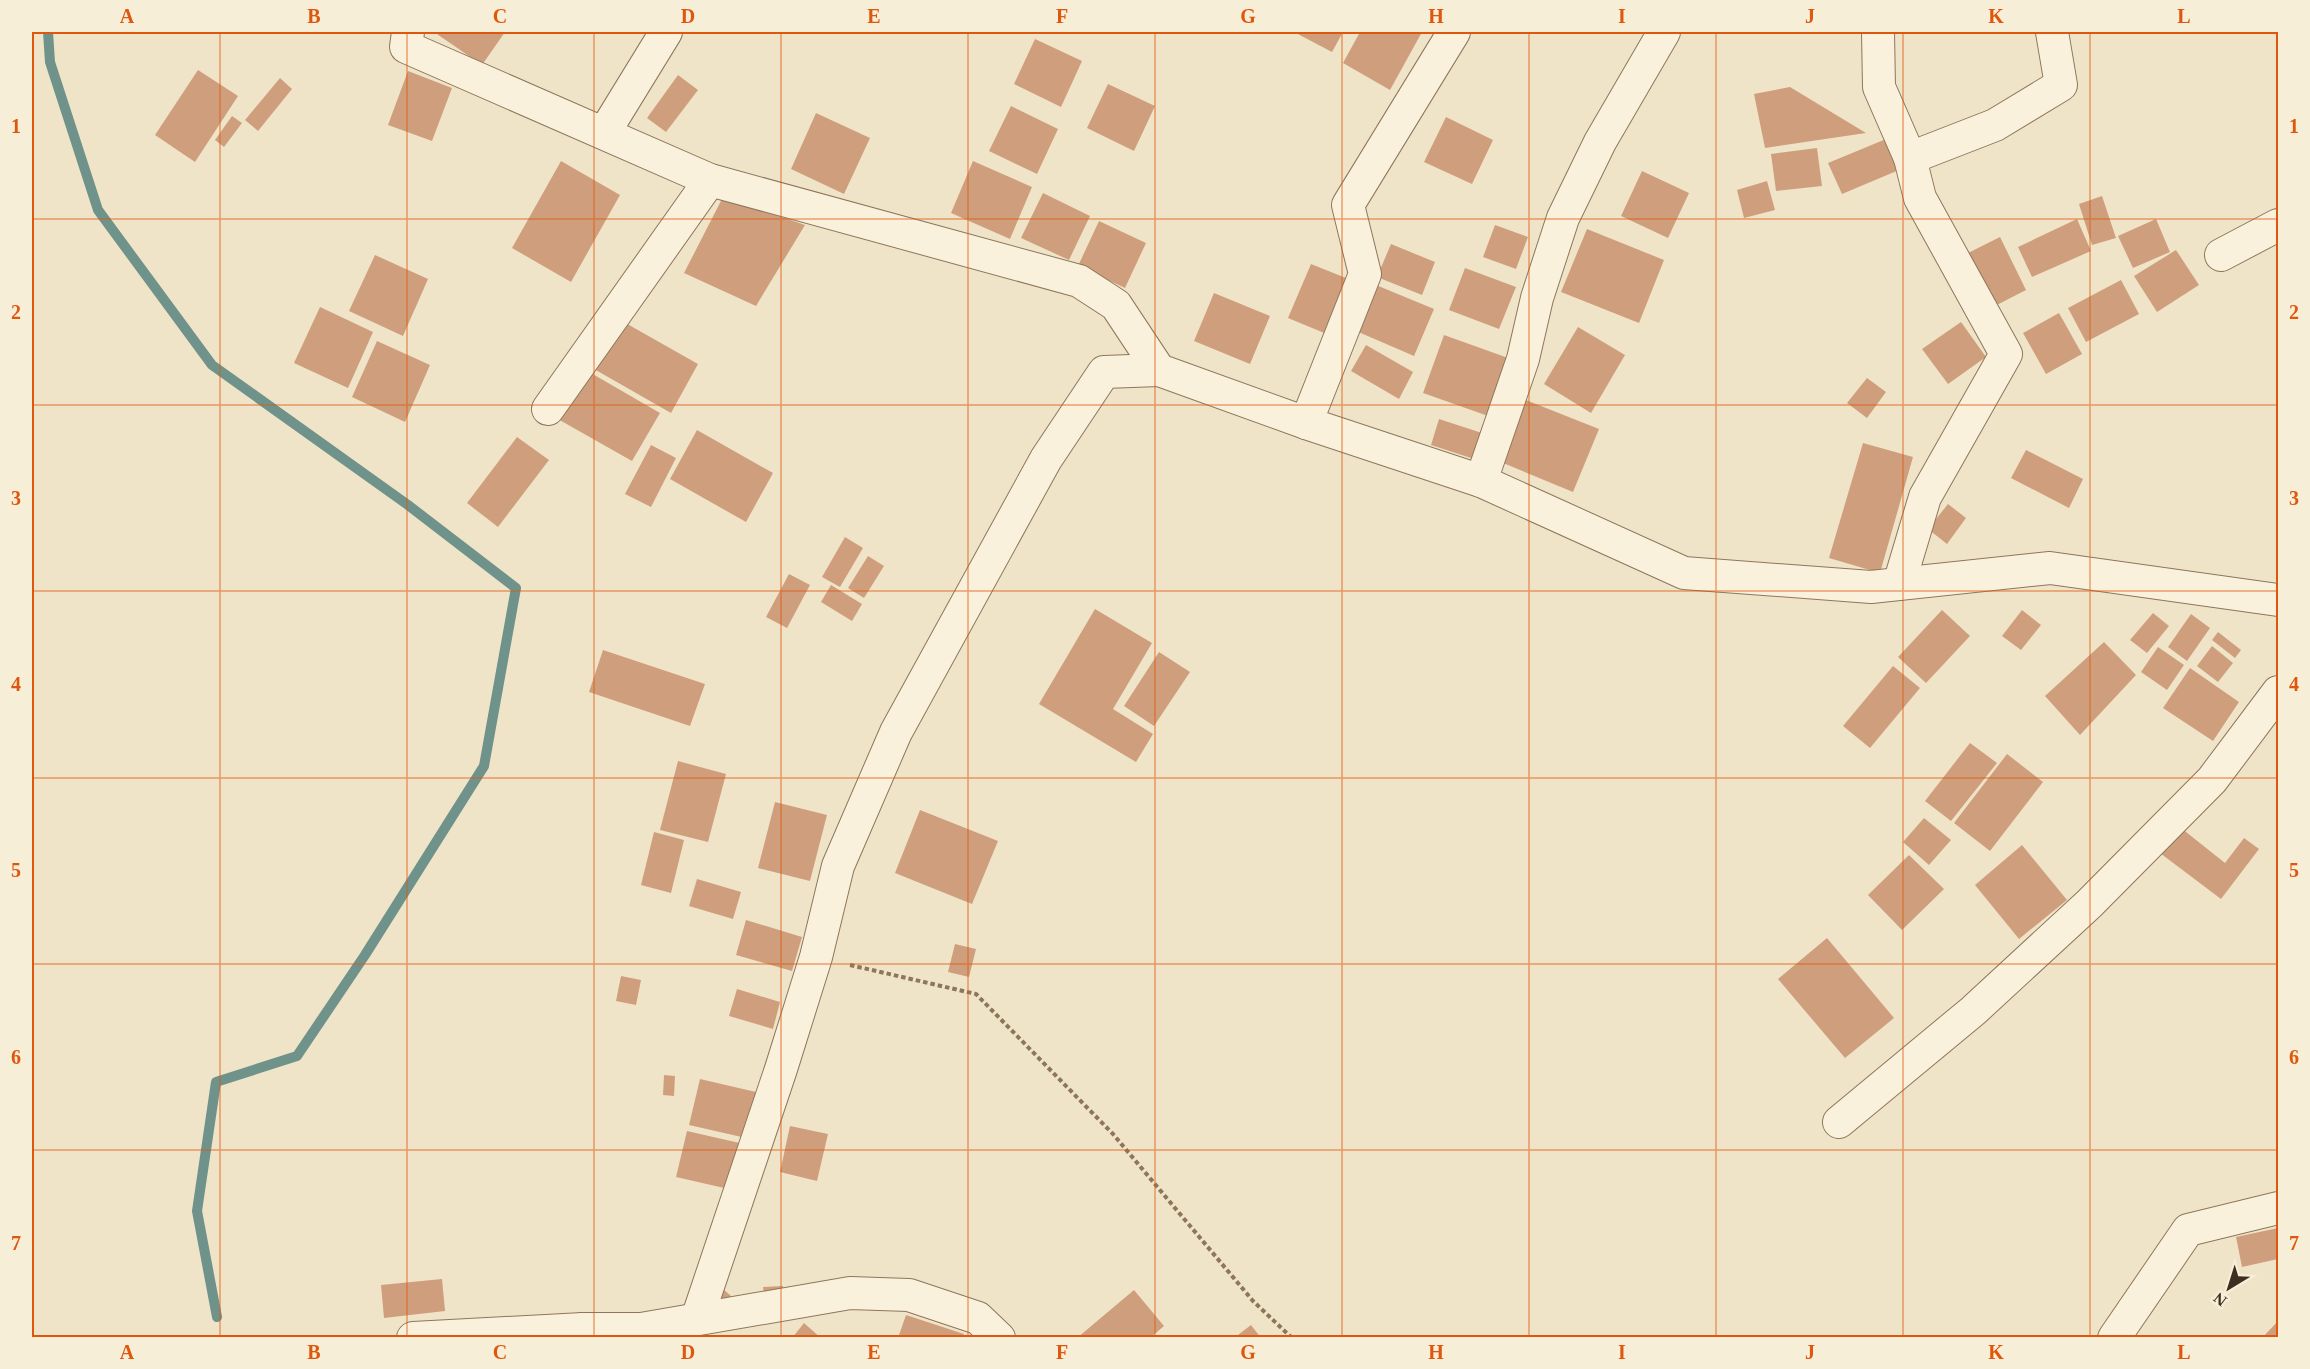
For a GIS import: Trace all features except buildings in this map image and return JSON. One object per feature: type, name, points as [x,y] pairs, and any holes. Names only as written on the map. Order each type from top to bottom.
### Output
[{"type":"street","points":[[604,133],[666,32]]},
{"type":"street","points":[[1306,423],[1365,274],[1348,205],[1454,32]]},
{"type":"street","points":[[1481,482],[1523,359],[1537,298],[1563,218],[1600,142],[1664,32]]},
{"type":"street","points":[[1878,32],[1879,87],[1910,158],[1920,198],[2006,354],[1925,497],[1899,584]]},
{"type":"street","points":[[1910,158],[1995,125],[2061,85],[2052,32]]},
{"type":"street","points":[[401,37],[604,133],[710,180],[1079,281],[1116,305],[1159,370]]},
{"type":"street","points":[[548,410],[710,180]]},
{"type":"street","points":[[2221,255],[2278,225]]},
{"type":"street","points":[[697,1319],[816,957],[838,866],[896,732],[1046,459],[1104,372],[1159,370],[1481,482],[1683,573],[1871,587],[2050,568],[2278,600]]},
{"type":"street","points":[[1839,1122],[1973,1011],[2089,904],[2212,780],[2278,692]]},
{"type":"street","points":[[2114,1338],[2188,1230],[2278,1208]]},
{"type":"street","points":[[413,1338],[641,1329],[850,1293],[909,1295],[978,1318],[999,1338]]},
{"type":"path","points":[[816,957],[976,994],[1113,1134],[1253,1301],[1292,1338]]},
{"type":"waterway","points":[[48,32],[50,62],[98,210],[212,365],[408,505],[516,588],[484,766],[365,955],[297,1056],[216,1082],[197,1211],[217,1317]]}]
